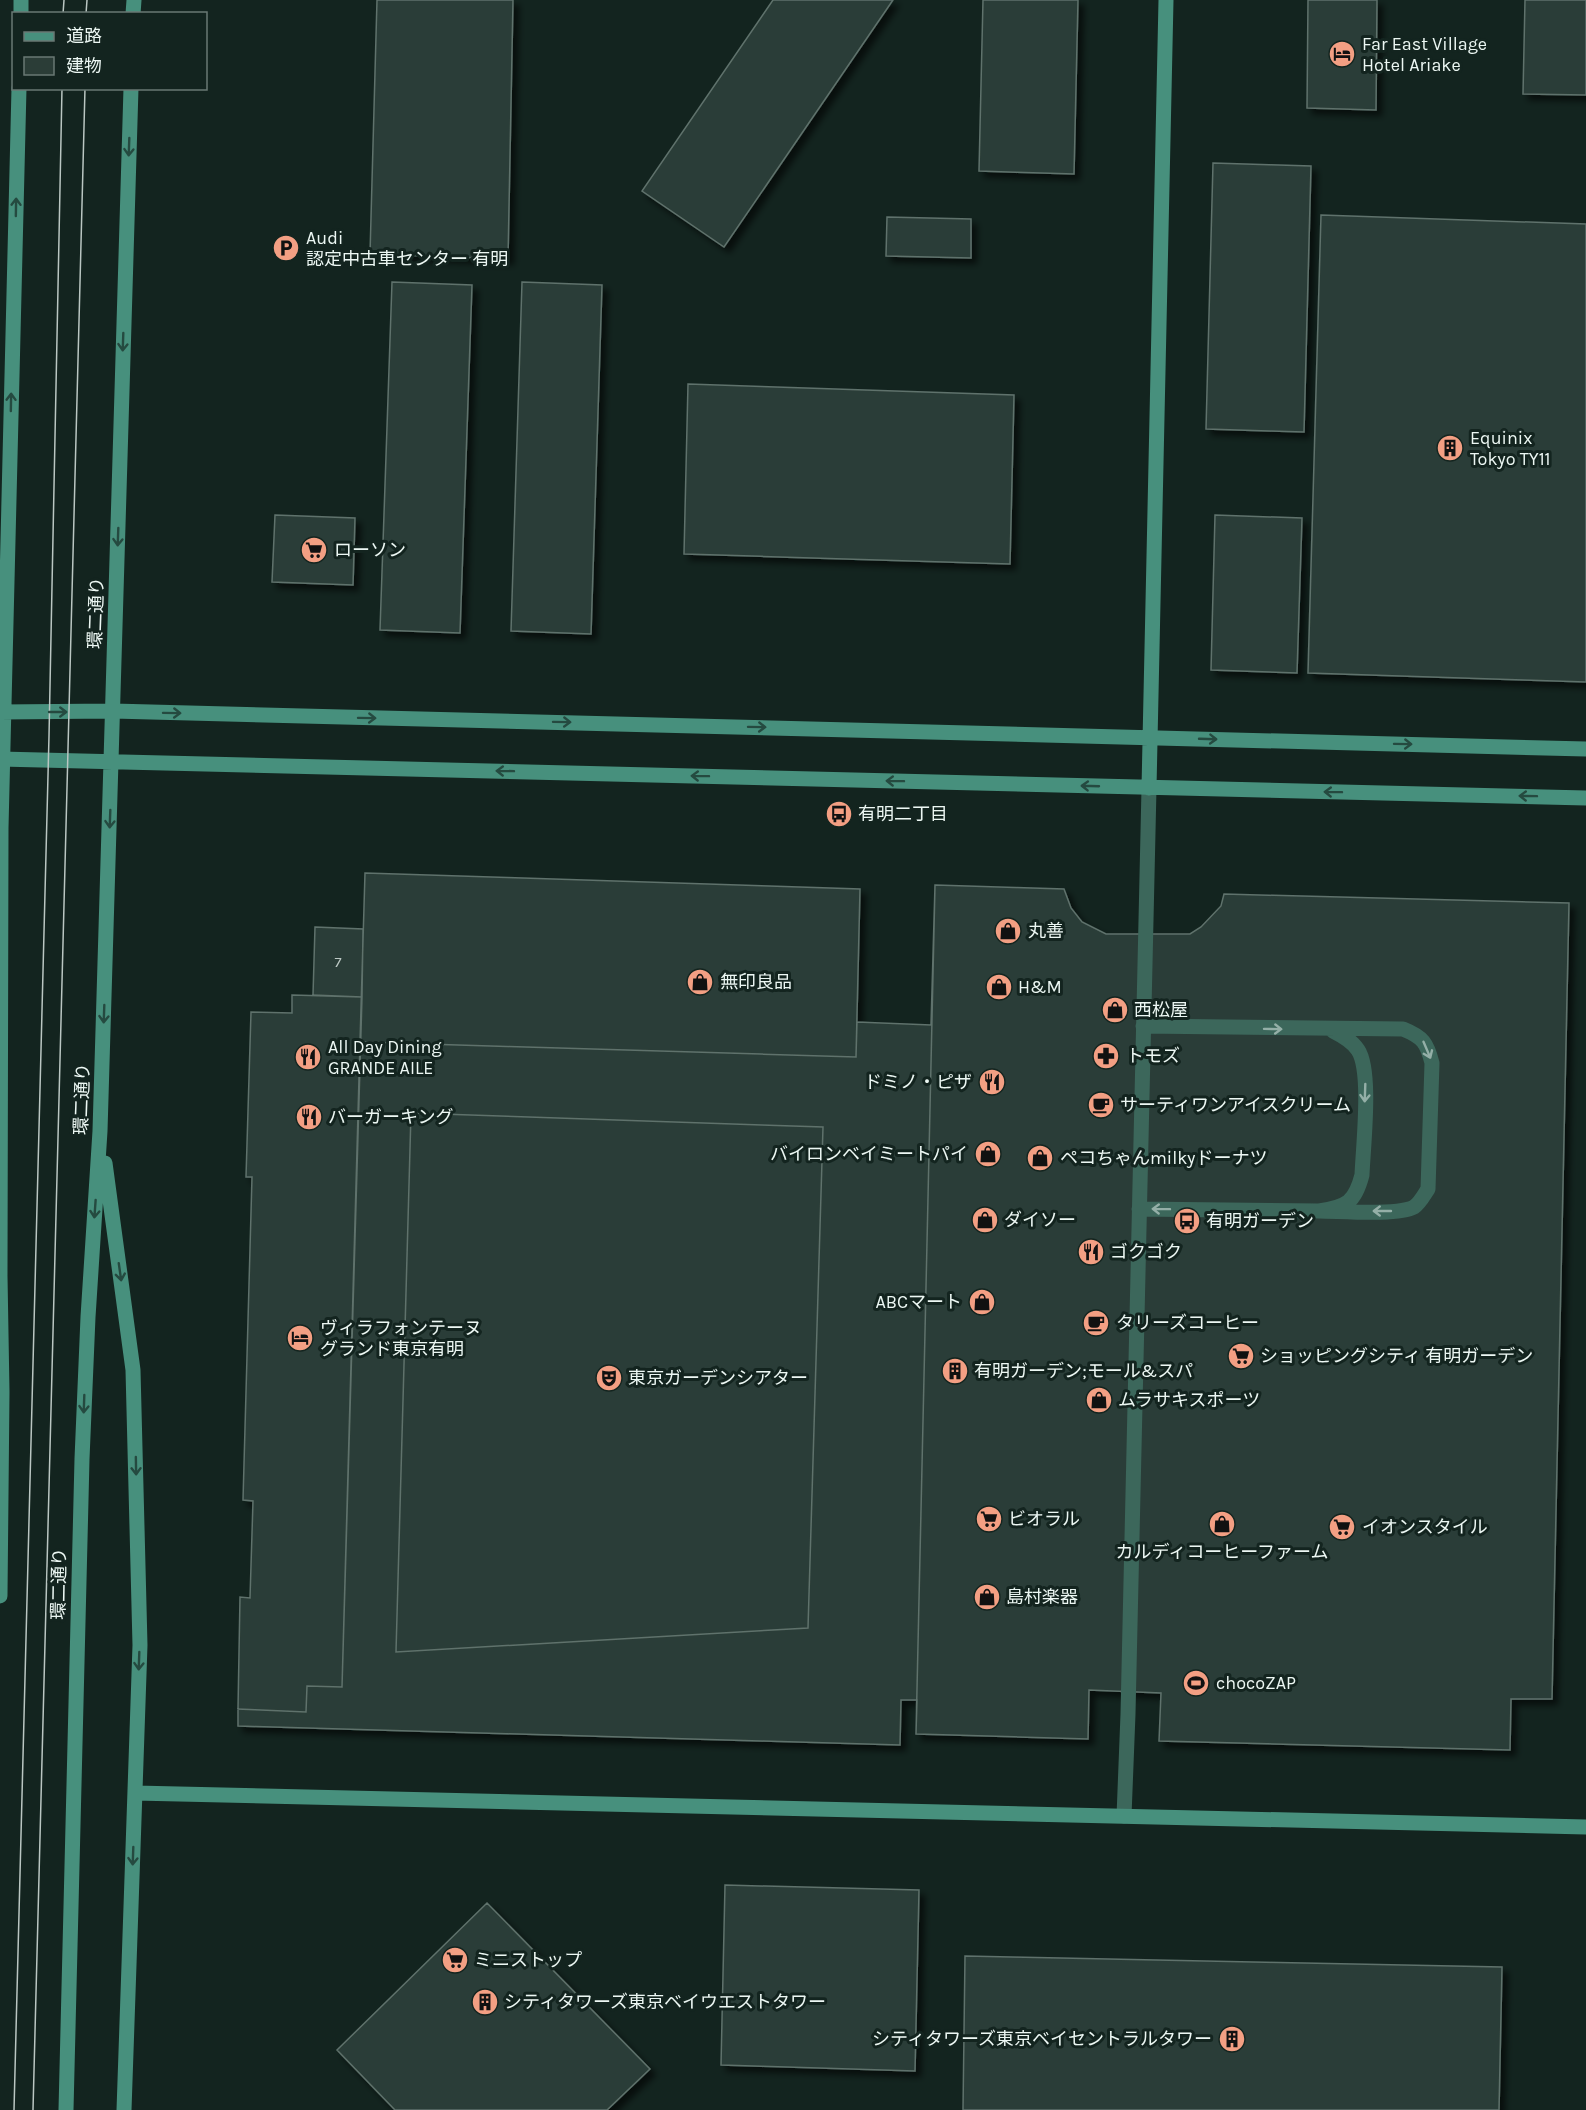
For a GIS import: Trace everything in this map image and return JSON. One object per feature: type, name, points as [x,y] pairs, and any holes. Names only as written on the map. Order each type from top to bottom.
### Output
[{"type":"street","points":[[1149,788],[1166,0]]},
{"type":"street","points":[[0,1596],[1,759],[19,90]]},
{"type":"street","name":"環二通り","points":[[66,2110],[81,1459],[100,1131],[131,90]]},
{"type":"street","points":[[2,712],[113,711],[1586,748]]},
{"type":"street","points":[[1,759],[1586,798]]},
{"type":"street","points":[[100,1131],[133,1370],[140,1645],[124,2110]]},
{"type":"street","points":[[135,1793],[1586,1827]]},
{"type":"lane","points":[[1124,1816],[1149,788]]},
{"type":"lane","points":[[1139,1209],[1396,1211],[1413,1208],[1428,1189],[1432,1063],[1428,1047],[1418,1035],[1403,1029],[1330,1030],[1143,1026]]},
{"type":"lane","points":[[1319,1211],[1337,1209],[1351,1201],[1359,1190],[1362,1175],[1365,1071],[1359,1052],[1347,1038],[1330,1030]]},
{"type":"building","points":[[377,0],[513,0],[508,259],[370,254]]},
{"type":"building","points":[[773,0],[893,0],[724,247],[642,191]]},
{"type":"building","points":[[983,0],[1078,0],[1074,174],[979,171]]},
{"type":"building","name":"Far East Village Hotel Ariake","points":[[1308,0],[1377,0],[1376,110],[1307,108]]},
{"type":"building","points":[[1525,0],[1586,0],[1586,95],[1523,94]]},
{"type":"building","points":[[1213,163],[1311,166],[1304,432],[1206,429]]},
{"type":"building","name":"Equinix Tokyo TY11","points":[[1321,215],[1586,224],[1586,682],[1308,673]]},
{"type":"building","points":[[887,217],[971,219],[971,258],[886,256]]},
{"type":"building","points":[[392,282],[472,285],[460,633],[380,630]]},
{"type":"building","points":[[522,282],[602,285],[591,634],[511,631]]},
{"type":"building","points":[[688,384],[1014,395],[1010,564],[684,554]]},
{"type":"building","name":"ローソン","points":[[275,515],[355,518],[353,585],[272,582]]},
{"type":"building","points":[[1215,515],[1302,518],[1297,673],[1211,670]]},
{"type":"building","points":[[365,873],[860,889],[856,1057],[360,1042]]},
{"type":"building","name":"有明ガーデン;モール&スパ","points":[[935,885],[1064,889],[1071,908],[1082,922],[1106,934],[1190,934],[1201,927],[1221,906],[1224,894],[1569,903],[1552,1699],[1511,1699],[1510,1750],[1159,1741],[1161,1693],[1089,1690],[1088,1739],[916,1734],[917,1700],[901,1700],[900,1745],[238,1726],[238,1709],[306,1712],[307,1686],[342,1687],[360,1042],[856,1057],[857,1022],[931,1025]]},
{"type":"building","name":"ショッピングシティ 有明ガーデン","points":[[935,885],[1064,889],[1071,908],[1082,922],[1106,934],[1190,934],[1201,927],[1221,906],[1224,894],[1569,903],[1552,1699],[1511,1699],[1510,1750],[1159,1741],[1161,1693],[1089,1690],[1088,1739],[916,1734]]},
{"type":"building","points":[[315,927],[363,929],[362,997],[313,995]]},
{"type":"building","name":"ヴィラフォンテーヌ グランド東京有明","points":[[292,995],[362,997],[342,1687],[307,1686],[306,1712],[238,1709],[240,1597],[250,1598],[253,1501],[243,1500],[252,1177],[246,1177],[251,1012],[292,1013]]},
{"type":"building","name":"東京ガーデンシアター","points":[[411,1113],[823,1127],[808,1628],[396,1652]]},
{"type":"building","points":[[725,1885],[919,1890],[915,2071],[721,2065]]},
{"type":"building","name":"シティタワーズ東京ベイウエストタワー","points":[[487,1903],[650,2069],[607,2110],[395,2110],[337,2050]]},
{"type":"building","name":"シティタワーズ東京ベイセントラルタワー","points":[[965,1956],[1502,1967],[1499,2110],[963,2110]]},
{"type":"tram line","points":[[63,12],[64,0]]},
{"type":"tram line","points":[[86,12],[87,0]]},
{"type":"tram line","points":[[14,2110],[49,736],[62,90]]},
{"type":"tram line","points":[[33,2110],[85,90]]},
{"type":"place","name":"Far East Village Hotel Ariake","points":[[1342,54]]},
{"type":"place","name":"Audi 認定中古車センター 有明","points":[[286,248]]},
{"type":"place","name":"Equinix Tokyo TY11","points":[[1450,448]]},
{"type":"place","name":"ローソン","points":[[314,550]]},
{"type":"place","name":"有明二丁目","points":[[839,814]]},
{"type":"place","name":"丸善","points":[[1008,931]]},
{"type":"place","name":"無印良品","points":[[700,982]]},
{"type":"place","name":"H&M","points":[[999,987]]},
{"type":"place","name":"西松屋","points":[[1115,1010]]},
{"type":"place","name":"トモズ","points":[[1106,1056]]},
{"type":"place","name":"All Day Dining GRANDE AILE","points":[[308,1057]]},
{"type":"place","name":"ドミノ・ピザ","points":[[992,1082]]},
{"type":"place","name":"サーティワンアイスクリーム","points":[[1101,1105]]},
{"type":"place","name":"バーガーキング","points":[[309,1117]]},
{"type":"place","name":"バイロンベイミートパイ","points":[[988,1154]]},
{"type":"place","name":"ペコちゃんmilkyドーナツ","points":[[1040,1158]]},
{"type":"place","name":"ダイソー","points":[[985,1220]]},
{"type":"place","name":"有明ガーデン","points":[[1187,1221]]},
{"type":"place","name":"ゴクゴク","points":[[1091,1252]]},
{"type":"place","name":"ABCマート","points":[[982,1302]]},
{"type":"place","name":"タリーズコーヒー","points":[[1096,1323]]},
{"type":"place","name":"ヴィラフォンテーヌ グランド東京有明","points":[[300,1338]]},
{"type":"place","name":"ショッピングシティ 有明ガーデン","points":[[1241,1356]]},
{"type":"place","name":"有明ガーデン;モール&スパ","points":[[955,1371]]},
{"type":"place","name":"東京ガーデンシアター","points":[[609,1378]]},
{"type":"place","name":"ムラサキスポーツ","points":[[1099,1400]]},
{"type":"place","name":"ビオラル","points":[[989,1519]]},
{"type":"place","name":"カルディコーヒーファーム","points":[[1222,1524]]},
{"type":"place","name":"イオンスタイル","points":[[1342,1527]]},
{"type":"place","name":"島村楽器","points":[[987,1597]]},
{"type":"place","name":"chocoZAP","points":[[1196,1683]]},
{"type":"place","name":"ミニストップ","points":[[455,1960]]},
{"type":"place","name":"シティタワーズ東京ベイウエストタワー","points":[[485,2002]]},
{"type":"place","name":"シティタワーズ東京ベイセントラルタワー","points":[[1232,2039]]}]
